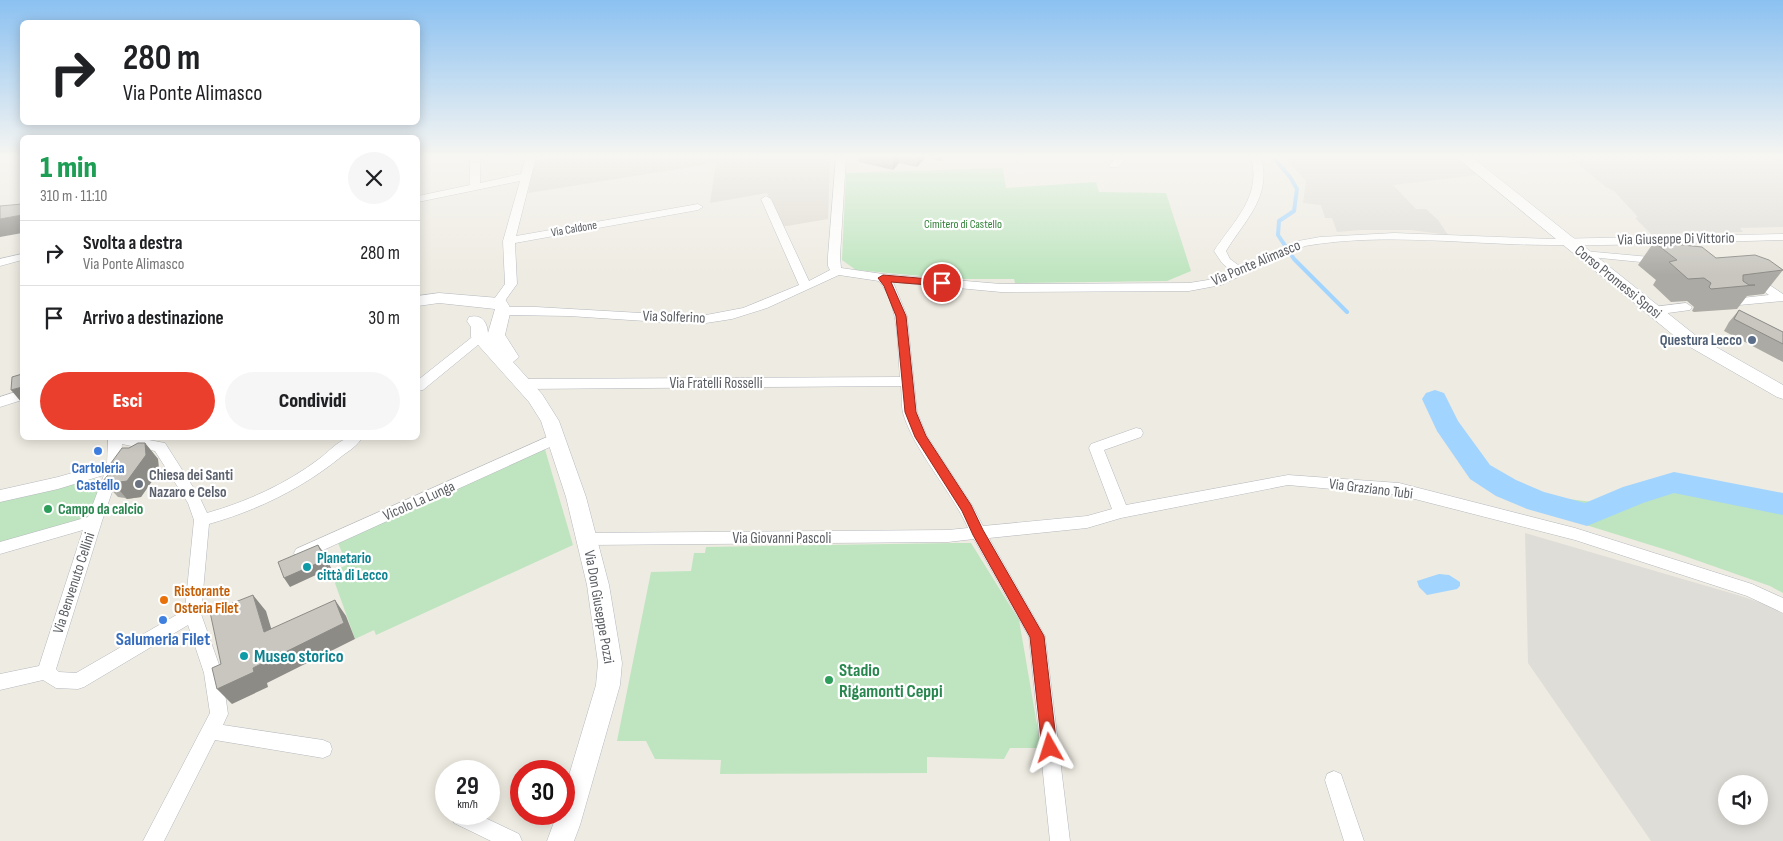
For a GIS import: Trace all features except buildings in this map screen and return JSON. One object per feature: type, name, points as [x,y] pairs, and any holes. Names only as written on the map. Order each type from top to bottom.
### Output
[{"type":"street","points":[[420,385],[475,325],[473,307],[496,307],[511,284],[509,241],[521,196]]},
{"type":"street","points":[[837,271],[834,266],[834,256],[838,196]]},
{"type":"street","points":[[1240,272],[1226,262],[1220,251],[1247,214],[1256,196]]},
{"type":"street","name":"Corso Promessi Sposi","points":[[1512,196],[1689,339],[1783,393]]},
{"type":"street","points":[[766,199],[806,287]]},
{"type":"street","name":"Via Caldone","points":[[509,241],[698,207]]},
{"type":"street","name":"Via Ponte Alimasco","points":[[837,271],[883,278],[1001,288],[1189,287],[1217,282],[1302,243],[1320,240],[1394,236],[1569,242]]},
{"type":"street","name":"Via Giuseppe Di Vittorio","points":[[1569,242],[1783,237]]},
{"type":"street","points":[[1584,254],[1669,262]]},
{"type":"street","points":[[0,263],[20,258]]},
{"type":"street","name":"Via Solferino","points":[[496,307],[688,320],[716,318],[749,310],[806,287],[837,271]]},
{"type":"street","points":[[1732,303],[1780,298],[1756,279],[1751,272]]},
{"type":"street","points":[[883,278],[889,285],[901,316],[910,412],[920,437],[967,509],[1037,636],[1060,841]]},
{"type":"street","name":"Via Don Giuseppe Pozzi","points":[[420,301],[439,298],[496,307],[496,335],[523,382]]},
{"type":"street","name":"Via Don Giuseppe Pozzi","points":[[420,301],[450,306],[475,325],[544,410],[556,438],[576,497],[587,539],[598,585],[610,663],[609,675],[603,708],[560,841]]},
{"type":"street","points":[[1656,314],[1685,311]]},
{"type":"street","name":"Via Fratelli Rosselli","points":[[523,382],[908,381]]},
{"type":"street","points":[[0,402],[20,396]]},
{"type":"street","points":[[1121,512],[1096,448],[1136,433]]},
{"type":"street","name":"Vicolo La Lunga","points":[[290,559],[556,438]]},
{"type":"street","name":"Via Benvenuto Cellini","points":[[46,672],[94,521],[114,466],[115,440]]},
{"type":"street","points":[[125,440],[160,447],[195,502],[202,520],[193,614],[213,673],[219,714],[153,841]]},
{"type":"street","points":[[202,520],[218,516],[292,484],[352,440]]},
{"type":"street","points":[[0,496],[58,483],[114,466]]},
{"type":"street","name":"Via Graziano Tubi","points":[[978,531],[1086,522],[1121,512],[1288,480],[1399,489],[1575,534],[1752,591],[1783,606]]},
{"type":"street","points":[[0,548],[94,521]]},
{"type":"street","name":"Via Giovanni Pascoli","points":[[587,539],[948,536],[978,531]]},
{"type":"street","points":[[0,682],[46,672],[56,680],[78,681],[193,614]]},
{"type":"street","points":[[210,731],[323,749]]},
{"type":"street","points":[[1334,780],[1354,841]]},
{"type":"street","points":[[479,825],[512,841]]},
{"type":"shaded area","points":[[711,196],[748,196],[710,203]]},
{"type":"shaded area","points":[[768,196],[829,196],[828,219],[781,227]]},
{"type":"shaded area","points":[[1304,196],[1404,196],[1416,209],[1426,209],[1438,220],[1448,235],[1411,230],[1337,232],[1332,218],[1325,218],[1321,205],[1303,203]]},
{"type":"shaded area","points":[[1619,196],[1783,196],[1783,227],[1740,228],[1743,232],[1651,234],[1635,218],[1638,217]]},
{"type":"shaded area","points":[[1525,533],[1741,596],[1767,605],[1783,614],[1783,841],[1651,841],[1528,663]]},
{"type":"green space","name":"Cimitero di Castello","points":[[845,196],[1167,196],[1191,271],[1167,281],[1015,283],[1014,279],[954,279],[856,270],[842,260]]},
{"type":"green space","points":[[544,446],[573,545],[376,635],[374,630],[355,639],[331,572],[347,565],[336,538]]},
{"type":"green space","points":[[1679,478],[1720,492],[1783,504],[1783,593],[1770,586],[1673,552],[1586,525],[1567,514],[1568,499],[1601,503],[1659,479]]},
{"type":"green space","name":"Campo da calcio","points":[[95,479],[103,486],[92,520],[0,547],[0,498]]},
{"type":"green space","name":"Stadio Rigamonti Ceppi","points":[[971,543],[1019,620],[1041,748],[1010,748],[1004,759],[927,757],[927,773],[720,774],[721,760],[655,759],[646,741],[617,741],[651,572],[691,571],[694,553],[705,553],[706,547]]},
{"type":"water","points":[[1439,574],[1449,575],[1460,582],[1460,586],[1457,589],[1427,595],[1419,587],[1417,581]]},
{"type":"waterway","points":[[1296,196],[1294,211],[1279,221],[1278,235],[1294,259],[1347,312]]},
{"type":"waterway","points":[[1435,399],[1446,424],[1480,472],[1506,488],[1537,501],[1587,515],[1633,495],[1674,482],[1783,504]]},
{"type":"place","name":"Questura Lecco","points":[[1752,340]]},
{"type":"place","name":"Cartoleria Castello","points":[[98,451]]},
{"type":"place","name":"Chiesa dei Santi Nazaro e Celso","points":[[139,484]]},
{"type":"place","name":"Campo da calcio","points":[[48,509]]},
{"type":"place","name":"Planetario città di Lecco","points":[[307,567]]},
{"type":"place","name":"Ristorante Osteria Filet","points":[[164,600]]},
{"type":"place","name":"Salumeria Filet","points":[[163,620]]},
{"type":"place","name":"Museo storico","points":[[244,656]]},
{"type":"place","name":"Stadio Rigamonti Ceppi","points":[[829,680]]},
{"type":"route","points":[[942,283],[883,278],[889,285],[901,316],[910,412],[920,437],[967,509],[1037,636],[1050,748]]}]
